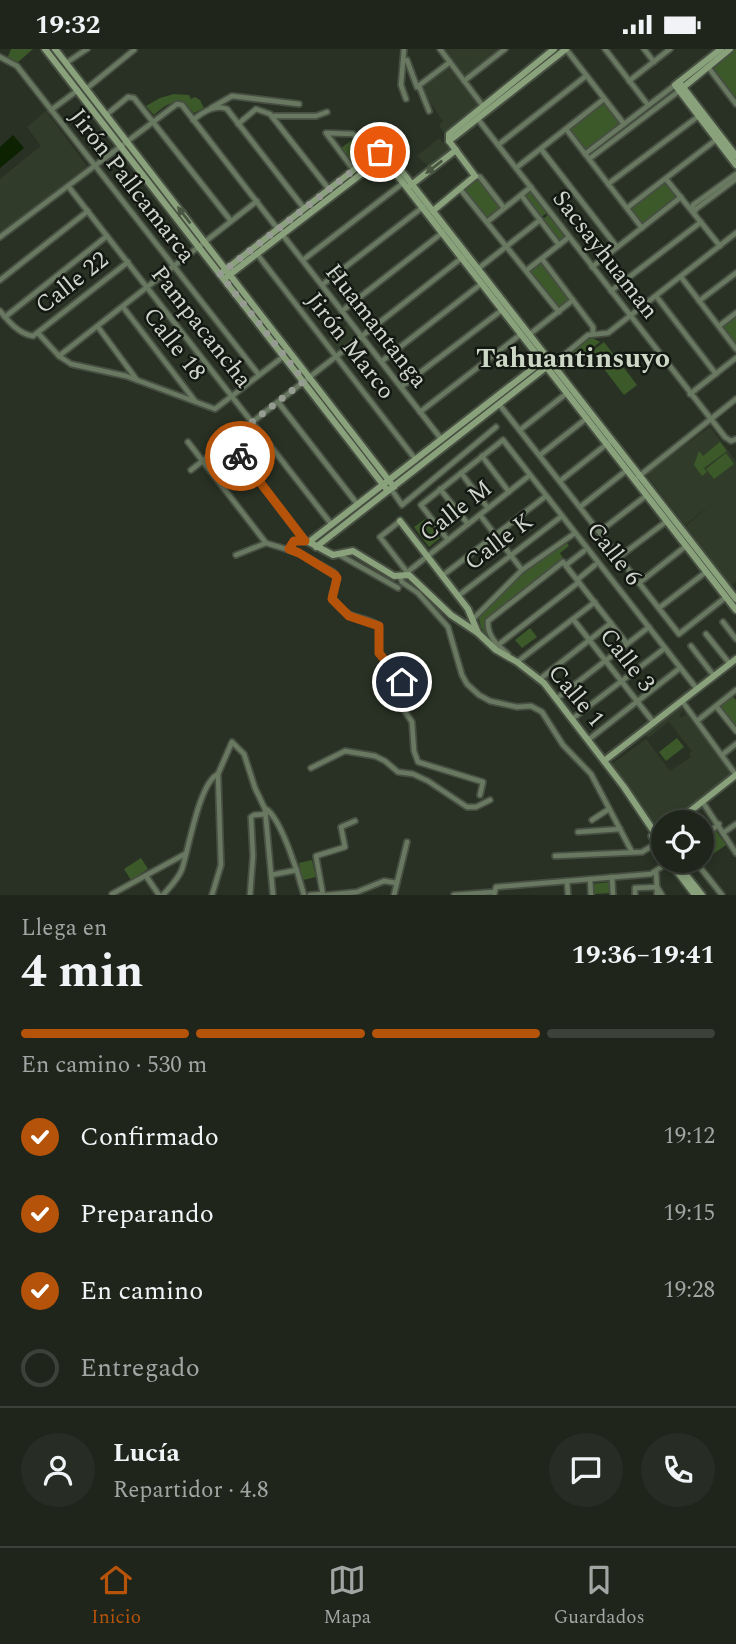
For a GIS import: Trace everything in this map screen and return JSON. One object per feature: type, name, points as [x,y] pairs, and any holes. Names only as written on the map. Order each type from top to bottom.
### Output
[{"type":"street","points":[[45,49],[127,141],[205,242],[284,356],[307,379]]},
{"type":"street","points":[[55,49],[120,146],[199,247],[225,274],[402,505],[496,428]]},
{"type":"street","points":[[66,63],[86,49]]},
{"type":"street","points":[[404,49],[401,85],[406,99]]},
{"type":"street","points":[[440,49],[483,106]]},
{"type":"street","points":[[464,81],[505,49]]},
{"type":"street","points":[[449,141],[566,49],[624,124]]},
{"type":"street","points":[[605,49],[648,105]]},
{"type":"street","points":[[644,49],[654,62]]},
{"type":"street","points":[[629,81],[670,49]]},
{"type":"street","points":[[587,157],[679,86],[721,49]]},
{"type":"street","points":[[587,157],[648,105],[730,49]]},
{"type":"street","points":[[51,110],[134,50]]},
{"type":"street","points":[[505,208],[480,177],[475,176],[449,141],[449,135],[550,50]]},
{"type":"street","name":"Jirón Pallcamarca","points":[[0,57],[17,66],[259,375]]},
{"type":"street","points":[[407,60],[429,111]]},
{"type":"street","points":[[417,86],[450,62]]},
{"type":"street","points":[[707,67],[735,101]]},
{"type":"street","points":[[498,145],[586,76]]},
{"type":"street","points":[[679,86],[736,156]]},
{"type":"street","points":[[106,115],[131,96],[232,221]]},
{"type":"street","points":[[193,120],[232,96],[299,104]]},
{"type":"street","points":[[516,169],[604,99]]},
{"type":"street","name":"Huamantanga","points":[[153,121],[177,104],[182,105],[442,440]]},
{"type":"street","points":[[207,110],[225,107],[303,207]]},
{"type":"street","points":[[238,124],[258,109],[272,115],[316,116],[327,112]]},
{"type":"street","points":[[700,114],[736,165]]},
{"type":"street","points":[[608,184],[700,114]]},
{"type":"street","points":[[272,115],[328,188]]},
{"type":"street","name":"Sacsayhuaman","points":[[477,118],[711,420],[728,440],[735,440]]},
{"type":"street","points":[[0,237],[153,121]]},
{"type":"street","points":[[566,129],[642,227]]},
{"type":"street","points":[[353,169],[326,135],[328,132],[354,134],[373,155]]},
{"type":"street","points":[[627,208],[716,139]]},
{"type":"street","points":[[541,149],[617,247]]},
{"type":"street","points":[[303,260],[456,150]]},
{"type":"street","points":[[225,274],[257,254],[303,207],[353,169],[380,152],[389,155],[442,233],[479,268],[530,334],[567,393],[610,442],[627,470],[637,478],[706,572],[732,595]]},
{"type":"street","points":[[225,274],[381,159],[386,161],[434,210],[481,283],[521,334],[548,362],[732,595],[736,610]]},
{"type":"street","points":[[693,212],[693,205],[736,174]]},
{"type":"street","points":[[434,210],[475,176]]},
{"type":"street","points":[[666,179],[720,246]]},
{"type":"street","points":[[693,212],[736,179]]},
{"type":"street","name":"Pampacancha","points":[[68,185],[332,525]]},
{"type":"street","points":[[487,222],[531,187]]},
{"type":"street","points":[[460,189],[559,312]]},
{"type":"street","points":[[521,195],[559,245]]},
{"type":"street","points":[[592,267],[681,197]]},
{"type":"street","points":[[59,356],[257,201]]},
{"type":"street","points":[[322,285],[423,208]]},
{"type":"street","points":[[0,280],[88,211]]},
{"type":"street","points":[[479,268],[540,220]]},
{"type":"street","points":[[611,291],[701,222]]},
{"type":"street","points":[[342,310],[442,233]]},
{"type":"street","points":[[289,549],[294,541],[307,542],[389,486],[416,460],[548,362],[593,333],[608,333],[736,233]]},
{"type":"street","points":[[5,317],[107,236]]},
{"type":"street","points":[[527,271],[569,237]]},
{"type":"street","name":"Jirón Marco","points":[[257,254],[416,460]]},
{"type":"street","points":[[191,470],[465,256]]},
{"type":"street","points":[[542,260],[593,327],[593,333]]},
{"type":"street","name":"Calle 22","points":[[38,333],[128,262]]},
{"type":"street","points":[[699,301],[736,273]]},
{"type":"street","points":[[681,277],[736,349]]},
{"type":"street","points":[[382,361],[481,283]]},
{"type":"street","points":[[656,296],[716,374]]},
{"type":"street","points":[[530,334],[573,300]]},
{"type":"street","name":"Calle 18","points":[[123,307],[196,403]]},
{"type":"street","points":[[401,387],[502,310]]},
{"type":"street","points":[[0,311],[29,336],[38,333],[59,356],[79,366],[137,380],[215,409],[284,356]]},
{"type":"street","points":[[719,326],[736,313]]},
{"type":"street","points":[[98,327],[137,380]]},
{"type":"street","points":[[420,412],[521,334]]},
{"type":"street","points":[[691,394],[736,358]]},
{"type":"street","points":[[316,547],[389,486],[499,403],[548,362]]},
{"type":"street","points":[[520,430],[567,393]]},
{"type":"street","points":[[637,478],[736,399]]},
{"type":"street","points":[[278,402],[358,505]]},
{"type":"street","points":[[499,403],[679,634],[732,595],[736,586]]},
{"type":"street","points":[[540,455],[587,418]]},
{"type":"street","name":"Calle 6","points":[[482,456],[503,440],[697,689]]},
{"type":"street","points":[[228,441],[307,542]]},
{"type":"street","points":[[188,442],[266,543]]},
{"type":"street","points":[[560,481],[610,442]]},
{"type":"street","points":[[448,540],[421,505],[440,489],[482,456],[509,492]]},
{"type":"street","points":[[580,507],[627,470]]},
{"type":"street","points":[[461,473],[488,508]]},
{"type":"street","name":"Calle M","points":[[404,574],[530,475]]},
{"type":"street","points":[[440,489],[468,524]]},
{"type":"street","points":[[600,532],[647,495]]},
{"type":"street","points":[[442,576],[546,496]]},
{"type":"street","points":[[480,515],[522,570]]},
{"type":"street","name":"Calle K","points":[[458,596],[562,516]]},
{"type":"street","points":[[478,633],[473,619],[458,596],[400,521],[380,537],[404,574],[402,582],[418,593],[450,631],[467,684],[490,701],[538,709],[563,745],[588,771],[632,852]]},
{"type":"street","points":[[620,557],[667,521]]},
{"type":"street","points":[[473,619],[522,570],[575,533]]},
{"type":"street","name":"Calle 1","points":[[307,542],[329,554],[353,551],[391,575],[411,576],[456,619],[540,679],[651,827]]},
{"type":"street","points":[[236,555],[266,543],[299,553],[335,575],[337,578],[332,596],[345,613],[379,626],[379,653],[402,680],[398,701],[412,722],[414,751],[419,763]]},
{"type":"street","points":[[639,583],[686,546]]},
{"type":"street","points":[[584,551],[488,619],[488,632],[517,662],[595,602]]},
{"type":"street","points":[[338,554],[398,588]]},
{"type":"street","points":[[564,564],[627,644]]},
{"type":"street","points":[[498,645],[595,565]]},
{"type":"street","points":[[659,608],[706,572]]},
{"type":"street","name":"Calle 3","points":[[573,619],[654,723]]},
{"type":"street","points":[[723,622],[736,639]]},
{"type":"street","points":[[540,679],[611,623]]},
{"type":"street","points":[[556,699],[649,627]]},
{"type":"street","points":[[604,761],[733,661],[706,634]]},
{"type":"street","points":[[691,646],[715,676]]},
{"type":"street","points":[[572,719],[665,648]]},
{"type":"street","points":[[588,740],[680,668]]},
{"type":"street","points":[[696,721],[735,693]]},
{"type":"street","points":[[682,701],[736,775],[691,810]]},
{"type":"street","points":[[716,706],[736,731]]},
{"type":"street","points":[[212,895],[221,865],[218,774],[232,743],[244,754],[266,811],[273,895]]},
{"type":"street","points":[[722,755],[736,744]]},
{"type":"street","points":[[311,768],[349,751],[375,756],[398,772],[412,774],[440,788],[470,809],[490,800]]},
{"type":"street","points":[[412,774],[419,763]]},
{"type":"street","points":[[419,763],[483,782],[480,795]]},
{"type":"street","points":[[146,876],[161,895],[181,872],[190,845],[194,820],[207,786],[218,774]]},
{"type":"street","points":[[702,801],[736,853]]},
{"type":"street","points":[[592,820],[609,809]]},
{"type":"street","points":[[250,895],[253,856],[251,817],[266,811],[274,815],[297,870],[304,895]]},
{"type":"street","points":[[325,895],[316,856],[345,847],[341,827],[355,821]]},
{"type":"street","points":[[714,828],[719,824]]},
{"type":"street","points":[[723,833],[736,824]]},
{"type":"street","points":[[578,832],[620,829]]},
{"type":"street","points":[[394,895],[407,842]]},
{"type":"street","points":[[555,856],[645,851],[651,846]]},
{"type":"street","points":[[112,894],[187,853]]},
{"type":"street","points":[[271,875],[297,870]]},
{"type":"street","points":[[454,895],[651,873]]},
{"type":"street","points":[[656,873],[660,895]]},
{"type":"street","points":[[679,873],[695,895]]},
{"type":"street","points":[[685,873],[702,895]]},
{"type":"street","points":[[705,873],[722,895]]},
{"type":"street","points":[[605,895],[613,895],[612,877]]},
{"type":"street","points":[[590,880],[591,895]]},
{"type":"street","points":[[310,895],[358,892],[384,881],[397,883]]},
{"type":"street","points":[[567,881],[568,895]]},
{"type":"street","points":[[635,895],[635,888],[657,887]]},
{"type":"shaded area","points":[[11,49],[33,49],[17,63],[8,57]]},
{"type":"shaded area","points":[[445,49],[503,49],[466,77]]},
{"type":"shaded area","points":[[732,49],[736,49],[734,98],[710,67]]},
{"type":"shaded area","points":[[447,66],[477,105],[443,132],[439,125],[443,121],[420,87]]},
{"type":"shaded area","points":[[174,94],[189,95],[191,99],[195,97],[204,108],[194,113],[184,103],[175,102],[154,115],[146,106]]},
{"type":"shaded area","points":[[604,102],[621,124],[585,151],[568,130]]},
{"type":"shaded area","points":[[46,111],[87,166],[0,233],[0,179],[41,146],[27,127]]},
{"type":"shaded area","points":[[13,135],[24,148],[0,168],[0,147]]},
{"type":"shaded area","points":[[356,137],[368,153],[353,164],[341,148]]},
{"type":"shaded area","points":[[439,138],[449,150],[429,167],[417,156]]},
{"type":"shaded area","points":[[478,177],[502,208],[486,220],[462,189]]},
{"type":"shaded area","points":[[666,180],[679,197],[643,226],[629,208]]},
{"type":"shaded area","points":[[531,189],[548,212],[540,218],[522,196]]},
{"type":"shaded area","points":[[549,214],[567,237],[559,243],[542,220]]},
{"type":"shaded area","points":[[541,261],[572,300],[559,310],[529,271]]},
{"type":"shaded area","points":[[736,313],[736,346],[720,325]]},
{"type":"shaded area","points":[[348,324],[355,337],[338,351],[335,350],[327,340]]},
{"type":"shaded area","points":[[591,337],[600,342],[564,371],[560,363]]},
{"type":"shaded area","points":[[604,342],[637,385],[624,395],[591,352]]},
{"type":"shaded area","points":[[710,427],[736,461],[736,581],[731,586],[686,526],[713,503],[685,525],[646,474]]},
{"type":"shaded area","points":[[720,442],[727,451],[704,468],[707,472],[702,476],[694,465],[699,451],[703,456]]},
{"type":"shaded area","points":[[726,453],[734,464],[714,479],[706,469]]},
{"type":"shaded area","points":[[425,519],[440,538],[429,547],[414,527]]},
{"type":"shaded area","points":[[567,543],[569,546],[560,553],[563,558],[487,618],[485,625],[490,641],[478,616],[533,564]]},
{"type":"shaded area","points":[[530,628],[537,637],[522,648],[515,640]]},
{"type":"shaded area","points":[[732,696],[736,700],[736,729],[719,706]]},
{"type":"shaded area","points":[[680,706],[683,711],[679,715],[681,718],[686,714],[732,774],[686,810],[651,810],[651,821],[612,764],[646,739],[670,771],[691,757],[689,754],[692,751],[669,722],[648,738],[645,734]]},
{"type":"shaded area","points":[[677,738],[684,747],[666,761],[659,752]]},
{"type":"shaded area","points":[[716,831],[726,845],[714,853]]},
{"type":"shaded area","points":[[141,858],[148,869],[131,880],[124,869]]},
{"type":"shaded area","points":[[312,860],[316,877],[303,880],[299,863]]},
{"type":"shaded area","points":[[610,882],[611,893],[593,894],[592,884]]},
{"type":"way so far","points":[[240,456],[228,441],[304,381],[220,274],[303,207],[380,152]]},
{"type":"district","name":"Tahuantinsuyo","points":[[573,358]]},
{"type":"route","points":[[240,456],[305,541],[294,541],[289,549],[335,575],[337,578],[332,599],[349,616],[379,626],[380,656],[402,682]]}]
